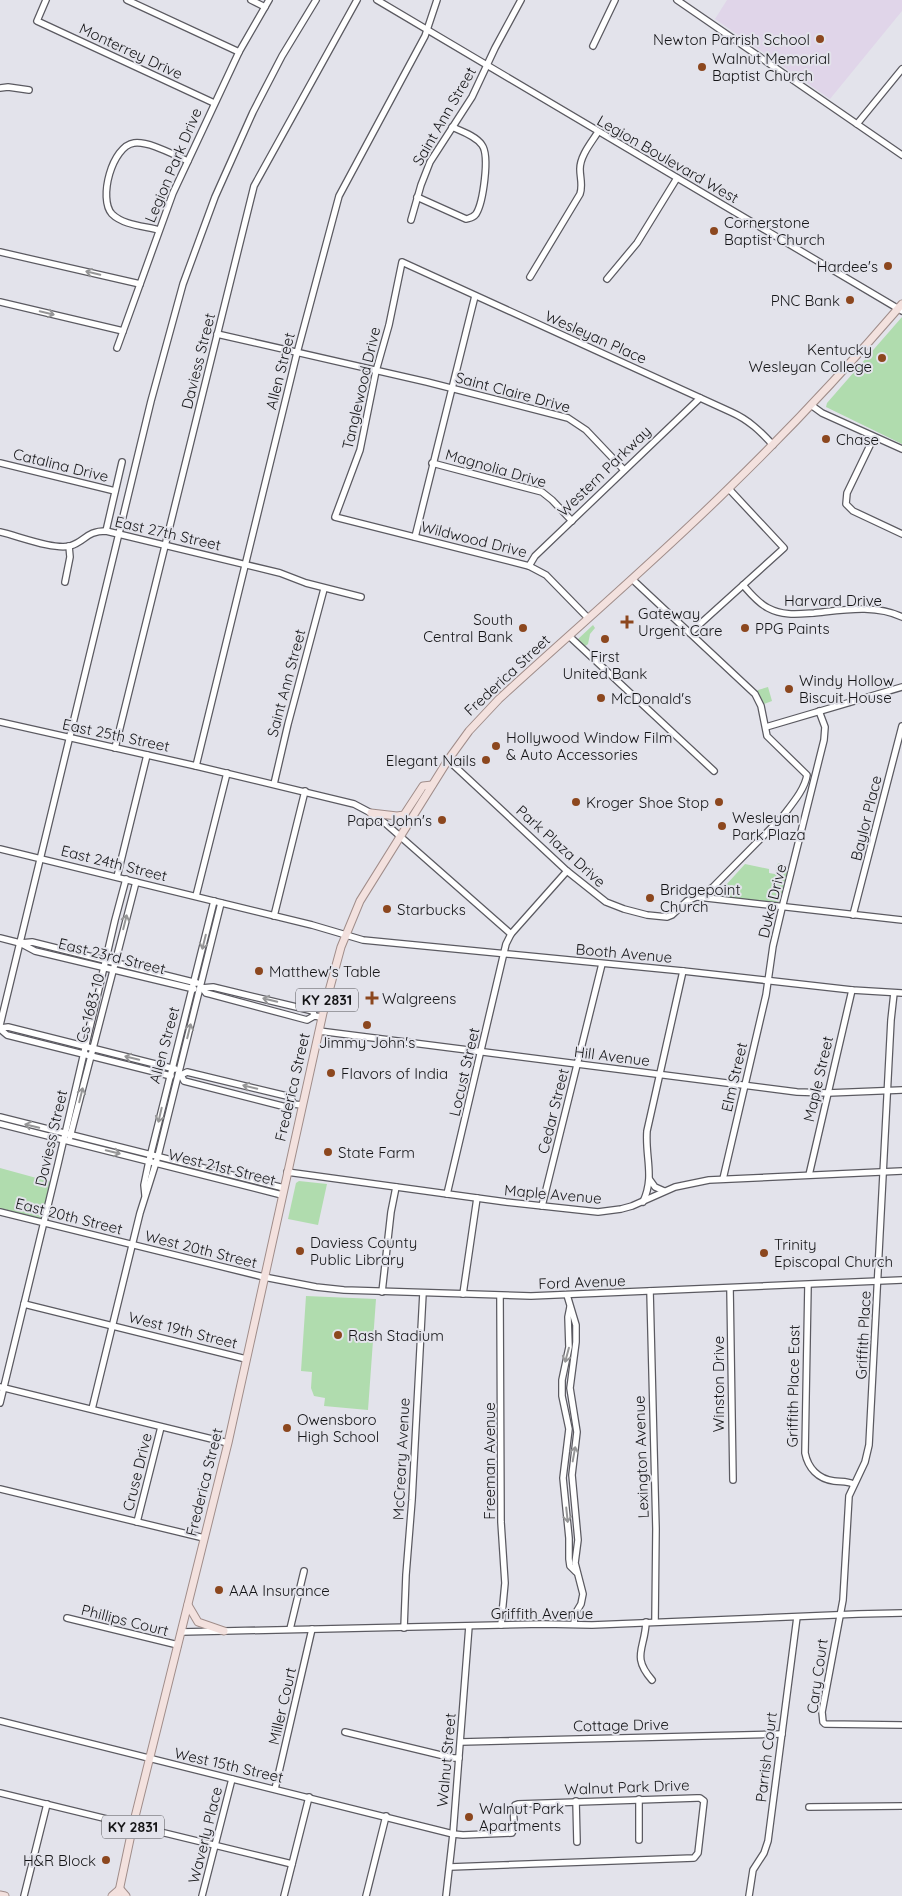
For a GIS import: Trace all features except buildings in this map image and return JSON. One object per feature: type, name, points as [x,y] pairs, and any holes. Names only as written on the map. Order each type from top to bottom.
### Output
[{"type":"main road","name":"Frederica Street","points":[[119,1893],[228,1443],[322,1017],[334,968],[345,935],[360,901],[432,784],[469,731],[490,708],[729,489],[811,405],[900,308]]},
{"type":"main road","points":[[371,813],[404,815],[423,786],[432,784]]},
{"type":"main road","points":[[188,1605],[198,1622],[224,1632]]},
{"type":"main road","points":[[112,1896],[119,1893],[126,1896]]},
{"type":"main road","points":[[0,1895],[5,1896]]},
{"type":"street","name":"Monterrey Drive","points":[[46,0],[37,21],[214,103]]},
{"type":"street","points":[[126,0],[239,52]]},
{"type":"street","points":[[250,0],[265,7]]},
{"type":"street","name":"Legion Park Drive","points":[[117,348],[173,193],[239,52],[269,0]]},
{"type":"street","points":[[0,1027],[118,534],[170,328],[204,226],[253,112],[282,56],[316,0]]},
{"type":"street","name":"Daviess Street","points":[[115,748],[254,186],[357,0]]},
{"type":"street","name":"Legion Boulevard West","points":[[377,0],[598,132],[900,308]]},
{"type":"street","name":"Allen Street","points":[[196,766],[297,353],[339,196],[419,48],[437,0]]},
{"type":"street","name":"Saint Ann Street","points":[[412,220],[417,197],[430,162],[472,97],[495,48],[521,0]]},
{"type":"street","points":[[593,46],[615,0]]},
{"type":"street","points":[[677,0],[687,3],[902,155]]},
{"type":"street","points":[[857,124],[902,69]]},
{"type":"street","points":[[0,88],[8,87],[29,90]]},
{"type":"street","points":[[417,197],[466,218],[471,218],[477,212],[484,185],[485,150],[479,142],[452,127]]},
{"type":"street","points":[[530,278],[580,194],[582,182],[580,164],[598,132]]},
{"type":"street","points":[[159,230],[124,221],[109,210],[106,198],[107,191],[117,155],[125,146],[142,143],[188,161]]},
{"type":"street","points":[[607,279],[637,242],[677,178]]},
{"type":"street","points":[[0,252],[140,284]]},
{"type":"street","name":"Wesleyan Place","points":[[402,262],[746,419],[773,445]]},
{"type":"street","name":"Tanglewood Drive","points":[[335,517],[360,450],[376,371],[389,325],[402,262]]},
{"type":"street","points":[[415,537],[475,296]]},
{"type":"street","points":[[0,302],[123,332]]},
{"type":"street","name":"Saint Claire Drive","points":[[217,334],[451,388],[574,421],[586,430],[624,470]]},
{"type":"street","name":"Western Parkway","points":[[529,566],[535,556],[700,398]]},
{"type":"street","points":[[811,405],[822,413],[902,449]]},
{"type":"street","points":[[874,437],[847,493],[846,504],[853,511],[902,534]]},
{"type":"street","name":"Catalina Drive","points":[[106,531],[122,462]]},
{"type":"street","name":"Catalina Drive","points":[[0,463],[115,491]]},
{"type":"street","name":"Magnolia Drive","points":[[432,463],[542,492],[572,520]]},
{"type":"street","points":[[690,633],[784,548],[729,489]]},
{"type":"street","name":"Wildwood Drive","points":[[335,517],[529,566],[546,575],[588,618]]},
{"type":"street","name":"East 27th Street","points":[[69,546],[92,532],[106,531],[280,573],[324,589],[361,597]]},
{"type":"street","points":[[0,532],[47,544],[69,546],[70,557],[65,582]]},
{"type":"street","points":[[632,579],[755,694],[761,705],[766,727],[902,687]]},
{"type":"street","name":"Harvard Drive","points":[[743,585],[763,605],[780,613],[795,614],[869,609],[888,612],[902,617]]},
{"type":"street","name":"Saint Ann Street","points":[[274,784],[324,589]]},
{"type":"street","points":[[569,636],[714,771]]},
{"type":"street","name":"Duke Drive","points":[[768,981],[782,908],[824,740],[825,727],[819,711]]},
{"type":"street","name":"East 25th Street","points":[[0,722],[344,800],[371,813],[400,836],[511,934]]},
{"type":"street","name":"Baylor Place","points":[[853,915],[902,726]]},
{"type":"street","name":"Park Plaza Drive","points":[[448,760],[567,871],[606,902],[647,915],[667,917],[672,915],[687,901],[698,897],[713,887],[783,816],[793,804],[807,778],[805,772],[767,736],[766,727]]},
{"type":"street","points":[[117,877],[147,755]]},
{"type":"street","points":[[196,896],[227,773]]},
{"type":"street","points":[[274,916],[305,791]]},
{"type":"street","name":"East 24th Street","points":[[0,849],[274,916]]},
{"type":"street","points":[[511,934],[567,871]]},
{"type":"street","name":"Daviess Street","points":[[0,1403],[2,1388],[67,1137],[83,1054],[126,879]]},
{"type":"street","name":"Cs-1683-10","points":[[67,1137],[91,1056],[136,882]]},
{"type":"street","points":[[698,897],[782,908],[902,920]]},
{"type":"street","name":"Allen Street","points":[[92,1409],[132,1245],[179,1074],[214,901]]},
{"type":"street","name":"Allen Street","points":[[146,1197],[144,1184],[170,1075],[198,987],[221,903]]},
{"type":"street","name":"Booth Avenue","points":[[274,916],[363,940],[683,971],[852,990],[902,993]]},
{"type":"street","name":"Locust Street","points":[[447,1194],[505,955],[506,944],[511,934]]},
{"type":"street","name":"East 23rd Street","points":[[0,938],[32,942],[106,960],[198,987]]},
{"type":"street","name":"East 23rd Street","points":[[20,942],[35,950],[104,968],[198,987]]},
{"type":"street","name":"Cedar Street","points":[[542,1206],[602,964]]},
{"type":"street","points":[[643,1202],[649,1189],[650,1180],[647,1131],[683,971]]},
{"type":"street","name":"Elm Street","points":[[724,1179],[768,981]]},
{"type":"street","points":[[198,987],[206,993],[307,1020],[314,1016],[322,1017]]},
{"type":"street","points":[[198,987],[213,987],[309,1010],[312,1011],[314,1016]]},
{"type":"street","name":"Maple Street","points":[[809,1174],[852,990]]},
{"type":"street","name":"Griffith Place","points":[[840,1615],[843,1600],[849,1496],[865,1462],[869,1445],[894,993]]},
{"type":"street","points":[[0,1027],[172,1068],[184,1081],[286,1107],[293,1104],[302,1105]]},
{"type":"street","points":[[0,1027],[7,1035],[91,1056],[170,1075],[187,1072],[291,1097],[293,1104]]},
{"type":"street","name":"Hill Avenue","points":[[319,1031],[797,1092],[828,1094],[902,1090]]},
{"type":"street","points":[[0,1117],[67,1137]]},
{"type":"street","points":[[0,1124],[67,1137]]},
{"type":"street","name":"West 21st Street","points":[[67,1137],[151,1154],[283,1192]]},
{"type":"street","name":"West 21st Street","points":[[67,1137],[156,1163],[283,1192]]},
{"type":"street","name":"Maple Avenue","points":[[287,1172],[542,1206],[604,1211],[621,1209],[643,1202],[664,1191],[686,1183],[724,1179],[902,1170]]},
{"type":"street","points":[[650,1180],[655,1187],[664,1191]]},
{"type":"street","points":[[382,1292],[396,1187]]},
{"type":"street","points":[[463,1294],[477,1198]]},
{"type":"street","name":"East 20th Street","points":[[0,1212],[132,1245]]},
{"type":"street","name":"West 20th Street","points":[[132,1245],[264,1277]]},
{"type":"street","name":"Ford Avenue","points":[[264,1277],[316,1287],[382,1292],[500,1296],[568,1295],[902,1280]]},
{"type":"street","name":"Griffith Place East","points":[[808,1285],[805,1453],[810,1466],[818,1475],[828,1480],[854,1484]]},
{"type":"street","name":"Winston Drive","points":[[730,1288],[733,1480]]},
{"type":"street","name":"Lexington Avenue","points":[[650,1291],[656,1529],[655,1622]]},
{"type":"street","name":"McCreary Avenue","points":[[404,1628],[423,1292]]},
{"type":"street","points":[[568,1295],[576,1325],[576,1342],[570,1388],[577,1432],[572,1475],[578,1540],[574,1563],[583,1594],[581,1604],[575,1614],[574,1624]]},
{"type":"street","name":"Freeman Avenue","points":[[500,1296],[501,1522],[505,1583],[501,1625]]},
{"type":"street","name":"West 19th Street","points":[[24,1304],[246,1359]]},
{"type":"street","points":[[570,1306],[568,1317],[569,1347],[562,1380],[562,1396],[569,1430],[563,1478],[569,1538],[569,1559],[570,1566],[576,1572]]},
{"type":"street","points":[[2,1388],[228,1443]]},
{"type":"street","name":"Cruse Drive","points":[[137,1522],[161,1427]]},
{"type":"street","points":[[0,1489],[204,1538]]},
{"type":"street","points":[[290,1629],[304,1571]]},
{"type":"street","name":"Griffith Avenue","points":[[181,1632],[655,1622],[902,1613]]},
{"type":"street","name":"Cary Court","points":[[840,1615],[822,1712],[823,1723],[836,1725],[902,1724]]},
{"type":"street","name":"Parrish Court","points":[[749,1896],[752,1870],[764,1852],[768,1841],[797,1617]]},
{"type":"street","name":"Phillips Court","points":[[67,1618],[178,1646]]},
{"type":"street","points":[[646,1622],[640,1660],[643,1670],[652,1680]]},
{"type":"street","name":"Walnut Street","points":[[446,1896],[453,1834],[469,1626]]},
{"type":"street","name":"Miller Court","points":[[276,1789],[312,1629]]},
{"type":"street","name":"West 15th Street","points":[[0,1721],[453,1834]]},
{"type":"street","points":[[345,1732],[459,1758]]},
{"type":"street","name":"Cottage Drive","points":[[460,1742],[782,1734]]},
{"type":"street","name":"Waverly Place","points":[[202,1896],[232,1779]]},
{"type":"street","points":[[0,1792],[292,1864]]},
{"type":"street","points":[[284,1896],[309,1797]]},
{"type":"street","points":[[639,1799],[639,1840]]},
{"type":"street","name":"Walnut Park Drive","points":[[450,1867],[521,1866],[696,1857],[699,1848],[704,1804],[703,1799],[576,1800],[527,1803],[515,1805],[513,1811],[514,1827],[510,1834],[453,1834]]},
{"type":"street","points":[[576,1800],[578,1842]]},
{"type":"street","points":[[24,1896],[47,1804]]},
{"type":"street","points":[[809,1808],[902,1806]]},
{"type":"street","points":[[366,1896],[386,1816]]},
{"type":"shaded area","points":[[727,0],[902,0],[902,11],[830,99],[715,19]]},
{"type":"green space","name":"Kentucky Wesleyan College","points":[[902,317],[902,444],[826,407],[827,403]]},
{"type":"green space","points":[[593,625],[595,628],[590,634],[588,644],[584,647],[577,640]]},
{"type":"green space","points":[[768,687],[772,701],[764,704],[757,692]]},
{"type":"green space","points":[[779,863],[787,869],[787,872],[780,900],[776,904],[718,898],[716,896],[745,864],[769,869],[769,873],[775,874]]},
{"type":"green space","points":[[0,1168],[51,1182],[41,1219],[0,1208]]},
{"type":"green space","points":[[299,1181],[327,1184],[318,1225],[288,1219],[296,1183]]},
{"type":"green space","name":"Rash Stadium","points":[[306,1296],[376,1299],[368,1410],[324,1406],[325,1398],[314,1396],[311,1388],[312,1372],[301,1371]]},
{"type":"place","name":"Newton Parrish School","points":[[820,39]]},
{"type":"place","name":"Walnut Memorial Baptist Church","points":[[702,67]]},
{"type":"place","name":"Cornerstone Baptist Church","points":[[714,231]]},
{"type":"place","name":"Hardee's","points":[[888,266]]},
{"type":"place","name":"PNC Bank","points":[[850,300]]},
{"type":"place","name":"Kentucky Wesleyan College","points":[[882,358]]},
{"type":"place","name":"Chase","points":[[826,439]]},
{"type":"place","name":"Gateway Urgent Care","points":[[627,622]]},
{"type":"place","name":"South Central Bank","points":[[523,628]]},
{"type":"place","name":"PPG Paints","points":[[745,628]]},
{"type":"place","name":"First United Bank","points":[[605,639]]},
{"type":"place","name":"Windy Hollow Biscuit House","points":[[789,689]]},
{"type":"place","name":"McDonald's","points":[[601,698]]},
{"type":"place","name":"Hollywood Window Film & Auto Accessories","points":[[496,746]]},
{"type":"place","name":"Elegant Nails","points":[[486,760]]},
{"type":"place","name":"Kroger","points":[[576,802]]},
{"type":"place","name":"Shoe Stop","points":[[719,802]]},
{"type":"place","name":"Papa John's","points":[[442,820]]},
{"type":"place","name":"Wesleyan Park Plaza","points":[[722,826]]},
{"type":"place","name":"Bridgepoint Church","points":[[650,898]]},
{"type":"place","name":"Starbucks","points":[[387,909]]},
{"type":"place","name":"Matthew's Table","points":[[259,971]]},
{"type":"place","name":"Walgreens","points":[[372,998]]},
{"type":"place","name":"Jimmy John's","points":[[367,1025]]},
{"type":"place","name":"Flavors of India","points":[[331,1073]]},
{"type":"place","name":"State Farm","points":[[328,1152]]},
{"type":"place","name":"Daviess County Public Library","points":[[300,1251]]},
{"type":"place","name":"Trinity Episcopal Church","points":[[764,1253]]},
{"type":"place","name":"Rash Stadium","points":[[338,1335]]},
{"type":"place","name":"Owensboro High School","points":[[287,1428]]},
{"type":"place","name":"AAA Insurance","points":[[219,1590]]},
{"type":"place","name":"Walnut Park Apartments","points":[[469,1817]]},
{"type":"place","name":"H&R Block","points":[[106,1860]]}]
